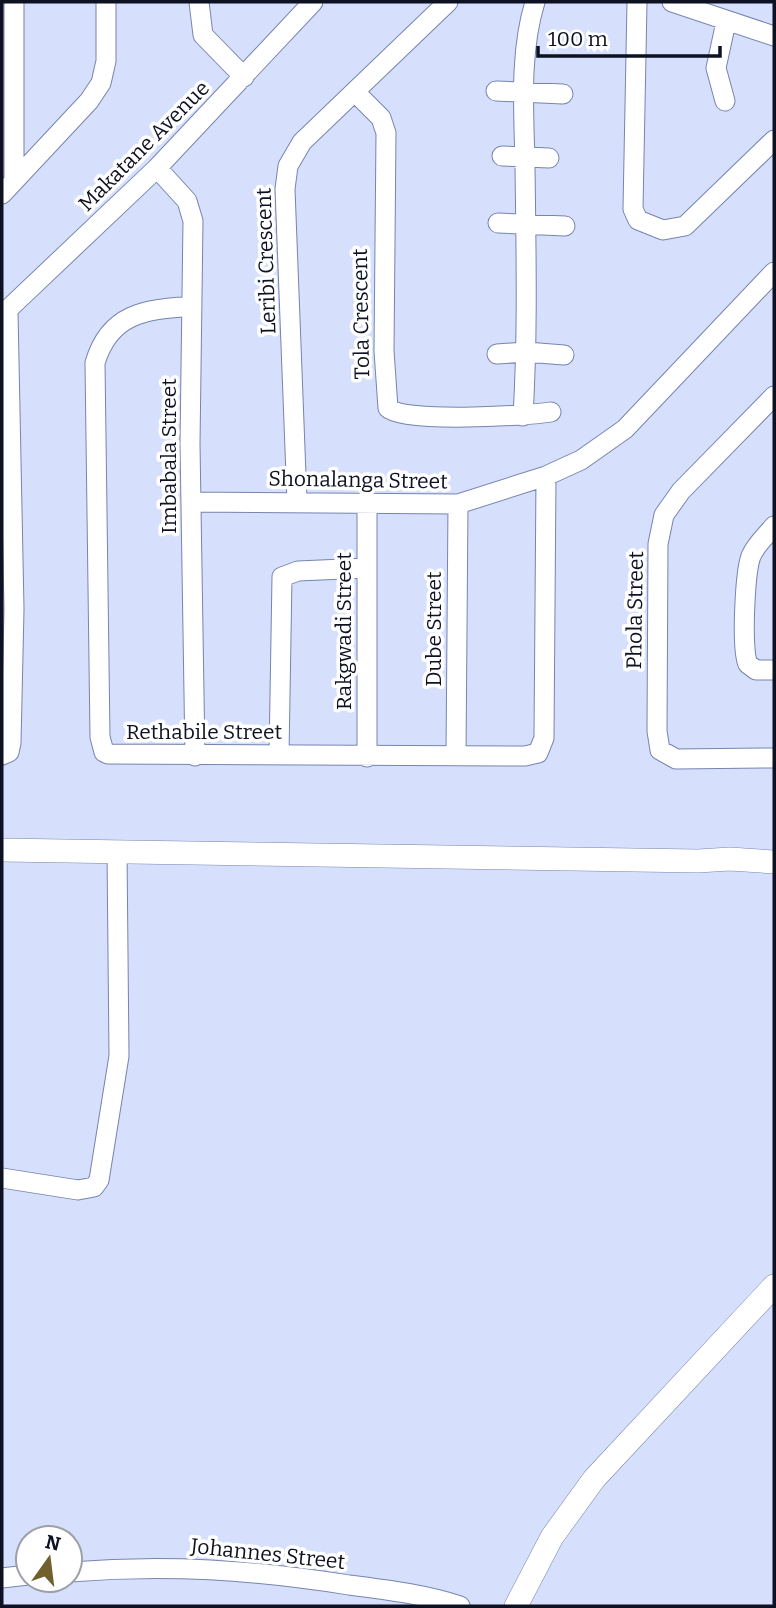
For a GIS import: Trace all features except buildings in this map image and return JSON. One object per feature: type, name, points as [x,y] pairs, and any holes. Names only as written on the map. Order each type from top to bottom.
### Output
[{"type":"main road","points":[[2,850],[698,861],[730,859],[774,862]]},
{"type":"main road","points":[[698,861],[722,868],[774,875]]},
{"type":"main road","points":[[516,1606],[552,1537],[594,1479],[774,1286]]},
{"type":"street","points":[[8,187],[14,2]]},
{"type":"street","points":[[8,187],[89,101],[101,83],[106,61],[106,2]]},
{"type":"street","points":[[199,2],[203,35],[244,77]]},
{"type":"street","name":"Makatane Avenue","points":[[5,313],[157,168],[313,2]]},
{"type":"street","points":[[523,416],[526,352],[524,93],[526,49],[535,2]]},
{"type":"street","points":[[637,2],[633,209],[638,220],[663,230],[685,226],[774,141]]},
{"type":"street","points":[[671,2],[774,36]]},
{"type":"street","name":"Leribi Crescent","points":[[297,501],[286,173],[291,158],[302,142],[355,92],[439,5]]},
{"type":"street","points":[[724,101],[716,68],[726,22]]},
{"type":"street","points":[[496,91],[563,94]]},
{"type":"street","name":"Tola Crescent","points":[[355,92],[381,118],[386,133],[384,351],[388,408],[396,414],[422,417],[523,416],[551,412]]},
{"type":"street","points":[[502,156],[549,158]]},
{"type":"street","name":"Imbabala Street","points":[[157,168],[187,201],[192,212],[191,502],[195,756]]},
{"type":"street","points":[[498,223],[565,226]]},
{"type":"street","name":"Shonalanga Street","points":[[191,502],[458,504],[546,476],[582,460],[625,429],[774,272]]},
{"type":"street","name":"Rethabile Street","points":[[192,306],[135,314],[106,338],[95,363],[102,747],[112,755],[525,756],[538,752],[543,743],[546,476]]},
{"type":"street","points":[[2,755],[11,749],[14,609],[5,313]]},
{"type":"street","points":[[497,354],[526,352],[564,355]]},
{"type":"street","name":"Phola Street","points":[[774,396],[681,491],[664,515],[658,544],[657,731],[658,747],[663,754],[676,759],[774,758]]},
{"type":"street","name":"Rakgwadi Street","points":[[367,504],[368,757]]},
{"type":"street","name":"Dube Street","points":[[456,755],[458,504]]},
{"type":"street","points":[[774,526],[759,543],[750,560],[744,640],[748,664],[756,670],[774,670]]},
{"type":"street","points":[[279,755],[282,577],[298,571],[366,568]]},
{"type":"street","points":[[2,1178],[78,1190],[94,1187],[99,1180],[118,1056],[117,851]]},
{"type":"street","name":"Johannes Street","points":[[84,1571],[195,1567],[231,1570],[411,1593],[460,1606]]}]
